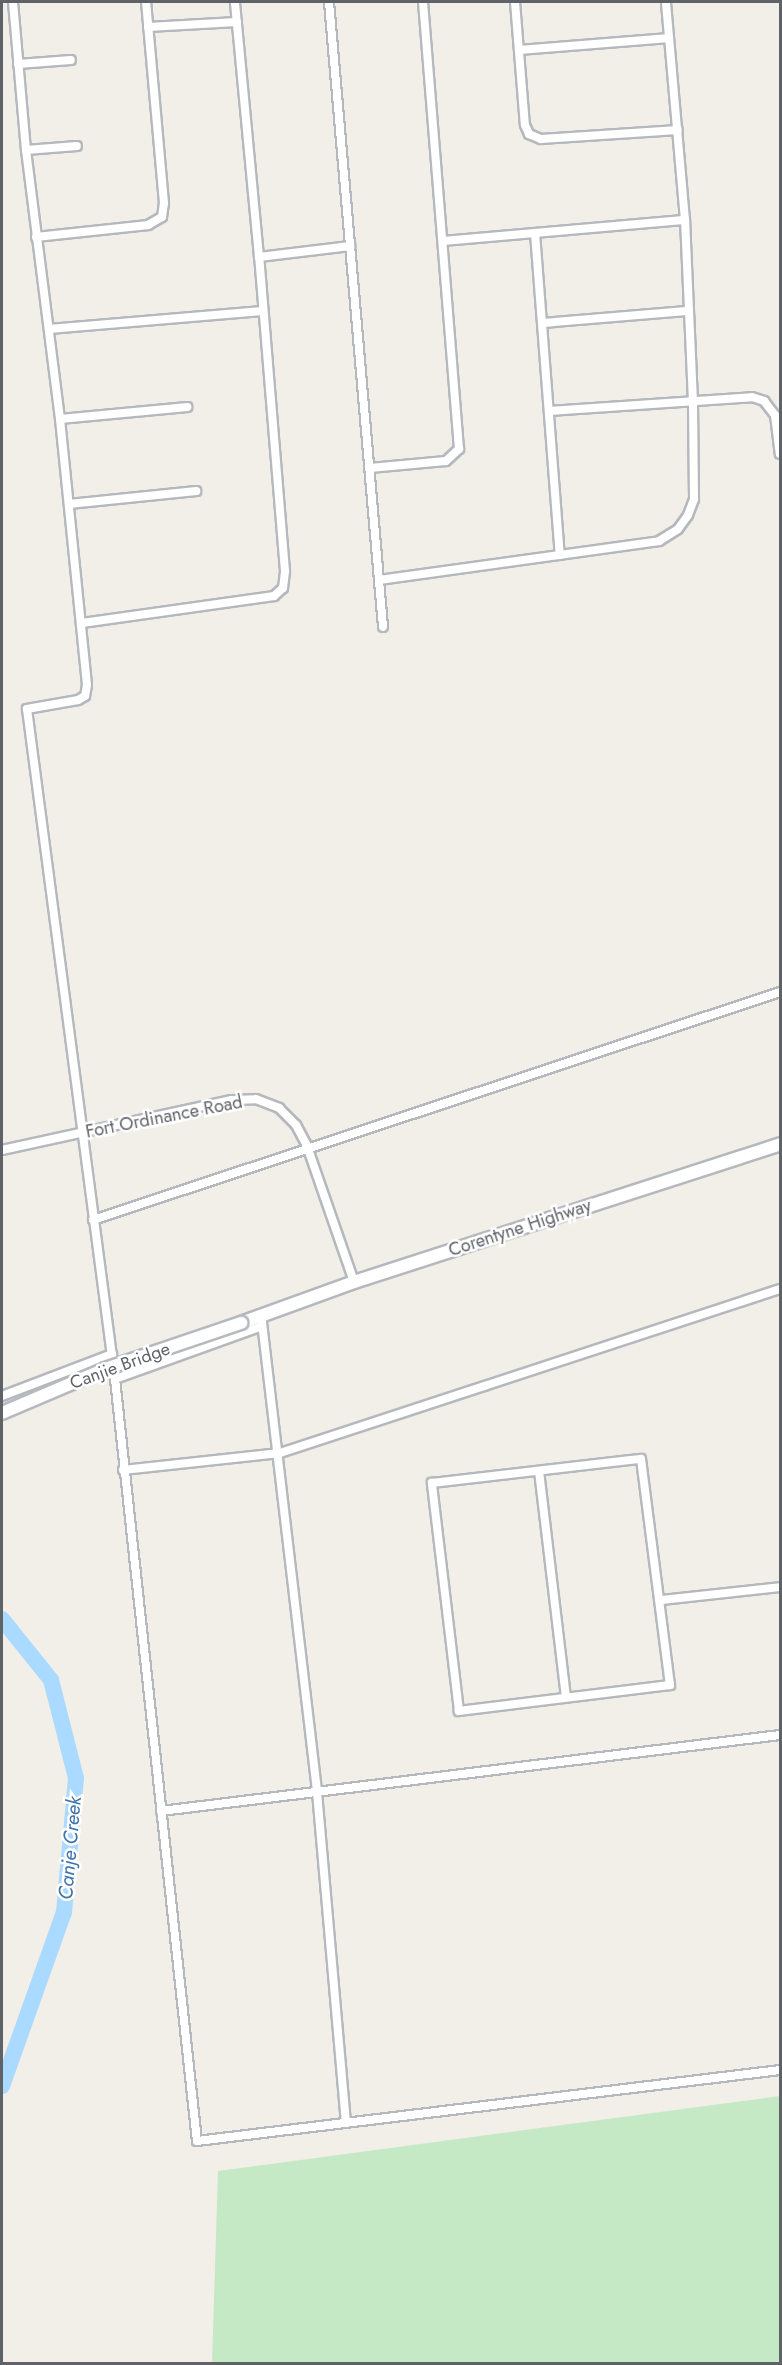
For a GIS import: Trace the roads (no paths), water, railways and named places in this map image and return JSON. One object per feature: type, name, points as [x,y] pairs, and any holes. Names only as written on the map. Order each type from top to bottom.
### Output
[{"type":"main road","name":"Corentyne Highway","points":[[262,1320],[354,1282],[780,1144]]},
{"type":"main road","name":"Canjie Bridge","points":[[2,1413],[105,1369],[241,1323],[262,1320]]},
{"type":"street","points":[[13,2],[26,150],[60,419],[87,685],[85,696],[78,700],[27,709],[80,1133],[115,1379],[197,2141],[780,2070]]},
{"type":"street","points":[[36,237],[148,225],[162,217],[164,204],[146,2]]},
{"type":"street","points":[[82,623],[274,596],[283,588],[285,571],[235,2]]},
{"type":"street","points":[[329,2],[383,627]]},
{"type":"street","points":[[370,468],[446,461],[459,449],[423,2]]},
{"type":"street","points":[[515,2],[525,125],[530,134],[541,139],[678,130]]},
{"type":"street","points":[[379,580],[659,541],[678,529],[694,499],[693,402],[687,311],[685,220],[666,2]]},
{"type":"street","points":[[148,27],[237,22]]},
{"type":"street","points":[[520,50],[669,38]]},
{"type":"street","points":[[18,64],[71,60]]},
{"type":"street","points":[[26,150],[77,146]]},
{"type":"street","points":[[444,241],[685,220]]},
{"type":"street","points":[[535,233],[560,555]]},
{"type":"street","points":[[259,257],[350,246]]},
{"type":"street","points":[[49,329],[262,310]]},
{"type":"street","points":[[543,323],[687,311]]},
{"type":"street","points":[[549,411],[752,397],[764,401],[775,415],[780,454]]},
{"type":"street","points":[[60,419],[187,407]]},
{"type":"street","points":[[69,504],[196,491]]},
{"type":"street","points":[[93,1220],[307,1146],[780,992]]},
{"type":"street","name":"Fort Ordinance Road","points":[[2,1150],[232,1100],[256,1099],[279,1108],[296,1125],[307,1146],[354,1282]]},
{"type":"street","points":[[123,1470],[280,1453],[780,1289]]},
{"type":"street","points":[[115,1379],[262,1320],[280,1453],[317,1792],[346,2123]]},
{"type":"street","points":[[2,1396],[112,1354]]},
{"type":"street","points":[[641,1459],[661,1600],[670,1685],[459,1711],[432,1483],[539,1471],[641,1459]]},
{"type":"street","points":[[539,1471],[566,1698]]},
{"type":"street","points":[[661,1600],[780,1587]]},
{"type":"street","points":[[161,1811],[780,1736]]},
{"type":"waterway","name":"Canje Creek","points":[[2,1619],[51,1680],[76,1778],[64,1912],[2,2086]]}]
